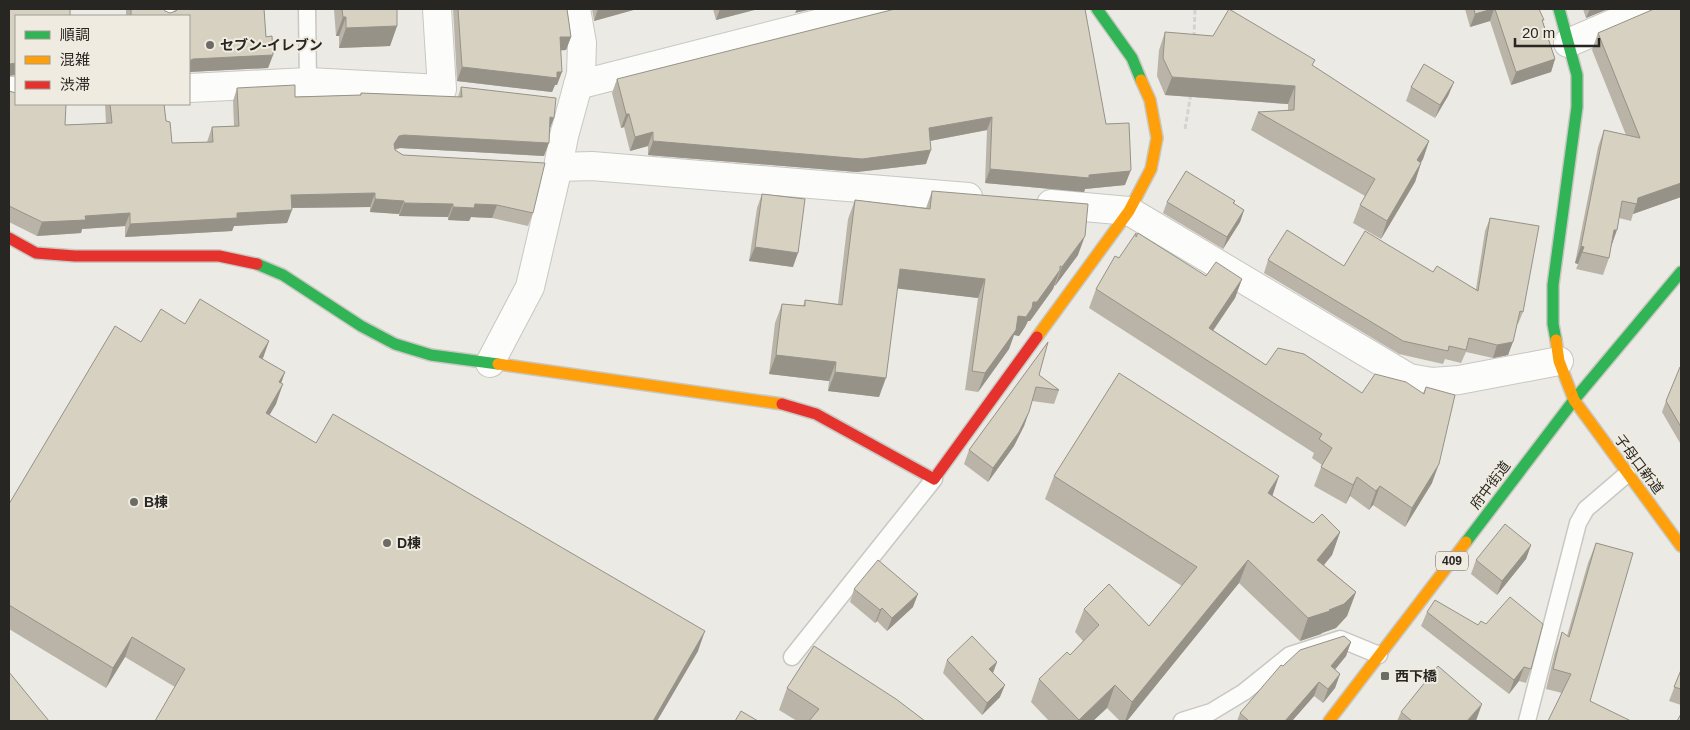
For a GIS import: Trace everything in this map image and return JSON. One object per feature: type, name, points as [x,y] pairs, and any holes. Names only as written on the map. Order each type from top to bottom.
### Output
[{"type":"main road","points":[[9,238],[36,253],[75,256],[219,256],[253,262],[283,275],[361,326],[395,344],[431,355],[787,405],[816,414],[934,479],[1129,211],[1151,169],[1156,138],[1150,100],[1132,58],[1097,9]]},
{"type":"main road","name":"子母口新道","points":[[1559,9],[1577,75],[1577,107],[1552,285],[1553,324],[1559,361],[1574,400],[1681,546]]},
{"type":"main road","name":"府中街道","points":[[1329,721],[1574,400],[1681,272]]},
{"type":"street","points":[[190,88],[308,82],[451,90],[437,9]]},
{"type":"street","points":[[490,363],[530,287],[548,166],[564,136],[568,97],[581,74],[582,44],[576,9]]},
{"type":"street","points":[[568,97],[875,9]]},
{"type":"street","points":[[1568,43],[1647,9]]},
{"type":"street","points":[[548,166],[592,166],[989,199]]},
{"type":"street","points":[[1028,202],[1129,211],[1410,378],[1432,382],[1459,380],[1559,361]]},
{"type":"lane","points":[[307,9],[308,82]]},
{"type":"lane","points":[[1527,721],[1578,523],[1586,509],[1627,474]]},
{"type":"lane","points":[[792,656],[934,479]]},
{"type":"lane","points":[[1182,721],[1211,712],[1244,692],[1290,655],[1340,639],[1379,655]]},
{"type":"building","points":[[9,9],[70,9],[70,15],[15,15],[15,63],[9,64]]},
{"type":"building","points":[[131,9],[163,9],[170,13],[178,9],[264,9],[266,37],[272,36],[273,55],[190,60],[190,15],[131,15]]},
{"type":"building","points":[[342,9],[397,9],[397,26],[346,28],[346,17],[343,17]]},
{"type":"building","points":[[458,9],[567,9],[571,37],[560,37],[562,72],[557,72],[557,78],[462,67]]},
{"type":"building","points":[[895,9],[1085,9],[1106,124],[1129,123],[1131,170],[1089,175],[1089,178],[990,169],[992,117],[929,128],[931,150],[862,159],[653,141],[653,132],[635,137],[629,114],[626,114],[617,79]]},
{"type":"building","points":[[1229,9],[1315,60],[1312,65],[1429,141],[1417,160],[1421,163],[1387,221],[1360,205],[1375,179],[1258,112],[1294,110],[1295,86],[1172,77],[1163,58],[1165,32],[1213,36]]},
{"type":"building","points":[[1474,9],[1492,9],[1475,14]]},
{"type":"building","points":[[1495,9],[1539,9],[1555,59],[1516,72]]},
{"type":"building","points":[[1654,9],[1681,9],[1681,183],[1638,198],[1637,204],[1622,201],[1617,230],[1614,230],[1609,258],[1582,252],[1584,247],[1581,246],[1604,130],[1640,138],[1598,33]]},
{"type":"building","points":[[1424,64],[1454,82],[1440,105],[1411,87]]},
{"type":"building","points":[[295,85],[295,97],[361,95],[361,93],[462,97],[461,87],[556,98],[554,118],[550,117],[549,143],[404,135],[399,136],[394,144],[395,150],[403,155],[545,163],[533,213],[497,205],[475,204],[474,208],[453,207],[453,204],[404,203],[404,201],[375,199],[375,193],[291,195],[292,210],[237,213],[237,218],[130,224],[130,213],[85,216],[86,220],[42,222],[9,206],[9,91],[15,93],[15,105],[66,105],[65,125],[112,123],[110,105],[164,105],[166,121],[170,122],[172,143],[213,142],[212,127],[239,126],[237,88]]},
{"type":"building","points":[[1186,171],[1235,201],[1233,203],[1244,210],[1227,237],[1167,202]]},
{"type":"building","points":[[932,191],[1088,204],[1085,236],[1062,267],[1060,266],[1060,270],[1037,302],[1033,302],[1032,308],[1026,317],[1018,316],[1016,330],[985,373],[972,371],[985,279],[900,269],[886,378],[835,372],[836,362],[776,355],[782,304],[805,306],[805,300],[842,305],[855,200],[930,209]]},
{"type":"building","points":[[762,194],[805,199],[798,253],[755,247]]},
{"type":"building","points":[[1490,218],[1539,226],[1523,312],[1520,311],[1513,342],[1497,345],[1469,338],[1466,350],[1449,346],[1448,351],[1403,341],[1268,260],[1287,230],[1344,266],[1365,231],[1433,272],[1437,266],[1478,291]]},
{"type":"building","points":[[1136,233],[1136,237],[1138,233],[1206,276],[1216,262],[1242,279],[1209,328],[1266,365],[1278,348],[1304,354],[1362,393],[1375,374],[1406,382],[1424,394],[1426,387],[1455,395],[1439,464],[1412,508],[1380,486],[1376,491],[1357,477],[1353,485],[1321,467],[1332,448],[1319,439],[1322,434],[1096,289],[1115,256],[1119,258]]},
{"type":"building","points":[[200,299],[269,341],[259,357],[285,372],[279,382],[283,384],[266,413],[316,443],[333,414],[705,631],[653,721],[155,721],[185,669],[132,637],[113,668],[9,605],[9,504],[115,326],[141,342],[161,309],[185,324]]},
{"type":"building","points":[[1048,342],[1039,375],[1059,390],[1036,387],[1029,412],[1019,432],[993,468],[969,450]]},
{"type":"building","points":[[1681,367],[1681,427],[1666,401]]},
{"type":"building","points":[[1119,373],[1279,476],[1268,493],[1313,523],[1322,514],[1340,532],[1317,560],[1356,592],[1344,604],[1308,618],[1248,560],[1132,702],[1115,685],[1079,720],[1039,679],[1067,652],[1070,655],[1099,625],[1084,609],[1109,584],[1149,626],[1197,567],[1054,476]]},
{"type":"building","points":[[1505,524],[1531,545],[1502,581],[1476,560]]},
{"type":"building","points":[[1596,543],[1633,553],[1590,701],[1631,721],[1548,721],[1571,674],[1553,669],[1562,632],[1569,637]]},
{"type":"building","points":[[878,560],[918,594],[892,618],[882,608],[880,610],[854,589]]},
{"type":"building","points":[[1510,597],[1543,624],[1531,669],[1524,667],[1514,680],[1427,612],[1435,600],[1478,625],[1481,621],[1486,624]]},
{"type":"building","points":[[972,636],[997,662],[989,669],[1005,685],[987,703],[947,660]]},
{"type":"building","points":[[1344,636],[1351,642],[1331,666],[1340,674],[1328,689],[1319,682],[1285,721],[1249,721],[1240,713],[1281,665],[1283,666],[1300,650]]},
{"type":"building","points":[[814,646],[896,699],[925,721],[809,721],[819,709],[787,688]]},
{"type":"building","points":[[1438,666],[1482,704],[1467,721],[1412,721],[1401,712]]},
{"type":"building","points":[[1681,670],[1681,689],[1674,687]]},
{"type":"building","points":[[9,672],[49,721],[9,721]]},
{"type":"building","points":[[741,711],[758,721],[735,721]]},
{"type":"traffic: fast","points":[[1097,9],[1132,58],[1141,80]]},
{"type":"traffic: fast","points":[[1556,340],[1553,324],[1553,285],[1577,107],[1577,75],[1559,9]]},
{"type":"traffic: fast","points":[[257,264],[283,275],[361,326],[395,344],[431,355],[498,364]]},
{"type":"traffic: fast","points":[[1466,542],[1574,400],[1681,272]]},
{"type":"traffic: slow","points":[[1037,337],[1129,211],[1151,169],[1157,138],[1150,100],[1141,80]]},
{"type":"traffic: slow","points":[[1556,340],[1559,361],[1574,400],[1681,546]]},
{"type":"traffic: slow","points":[[498,364],[782,404]]},
{"type":"traffic: slow","points":[[1329,721],[1466,542]]},
{"type":"traffic: jam","points":[[9,238],[36,253],[75,256],[219,256],[257,264]]},
{"type":"traffic: jam","points":[[782,404],[816,414],[934,479],[1037,337]]},
{"type":"place","name":"セブン-イレブン","points":[[210,45]]},
{"type":"place","name":"B棟","points":[[134,502]]},
{"type":"place","name":"D棟","points":[[387,543]]},
{"type":"place","name":"西下橋","points":[[1385,676]]}]
